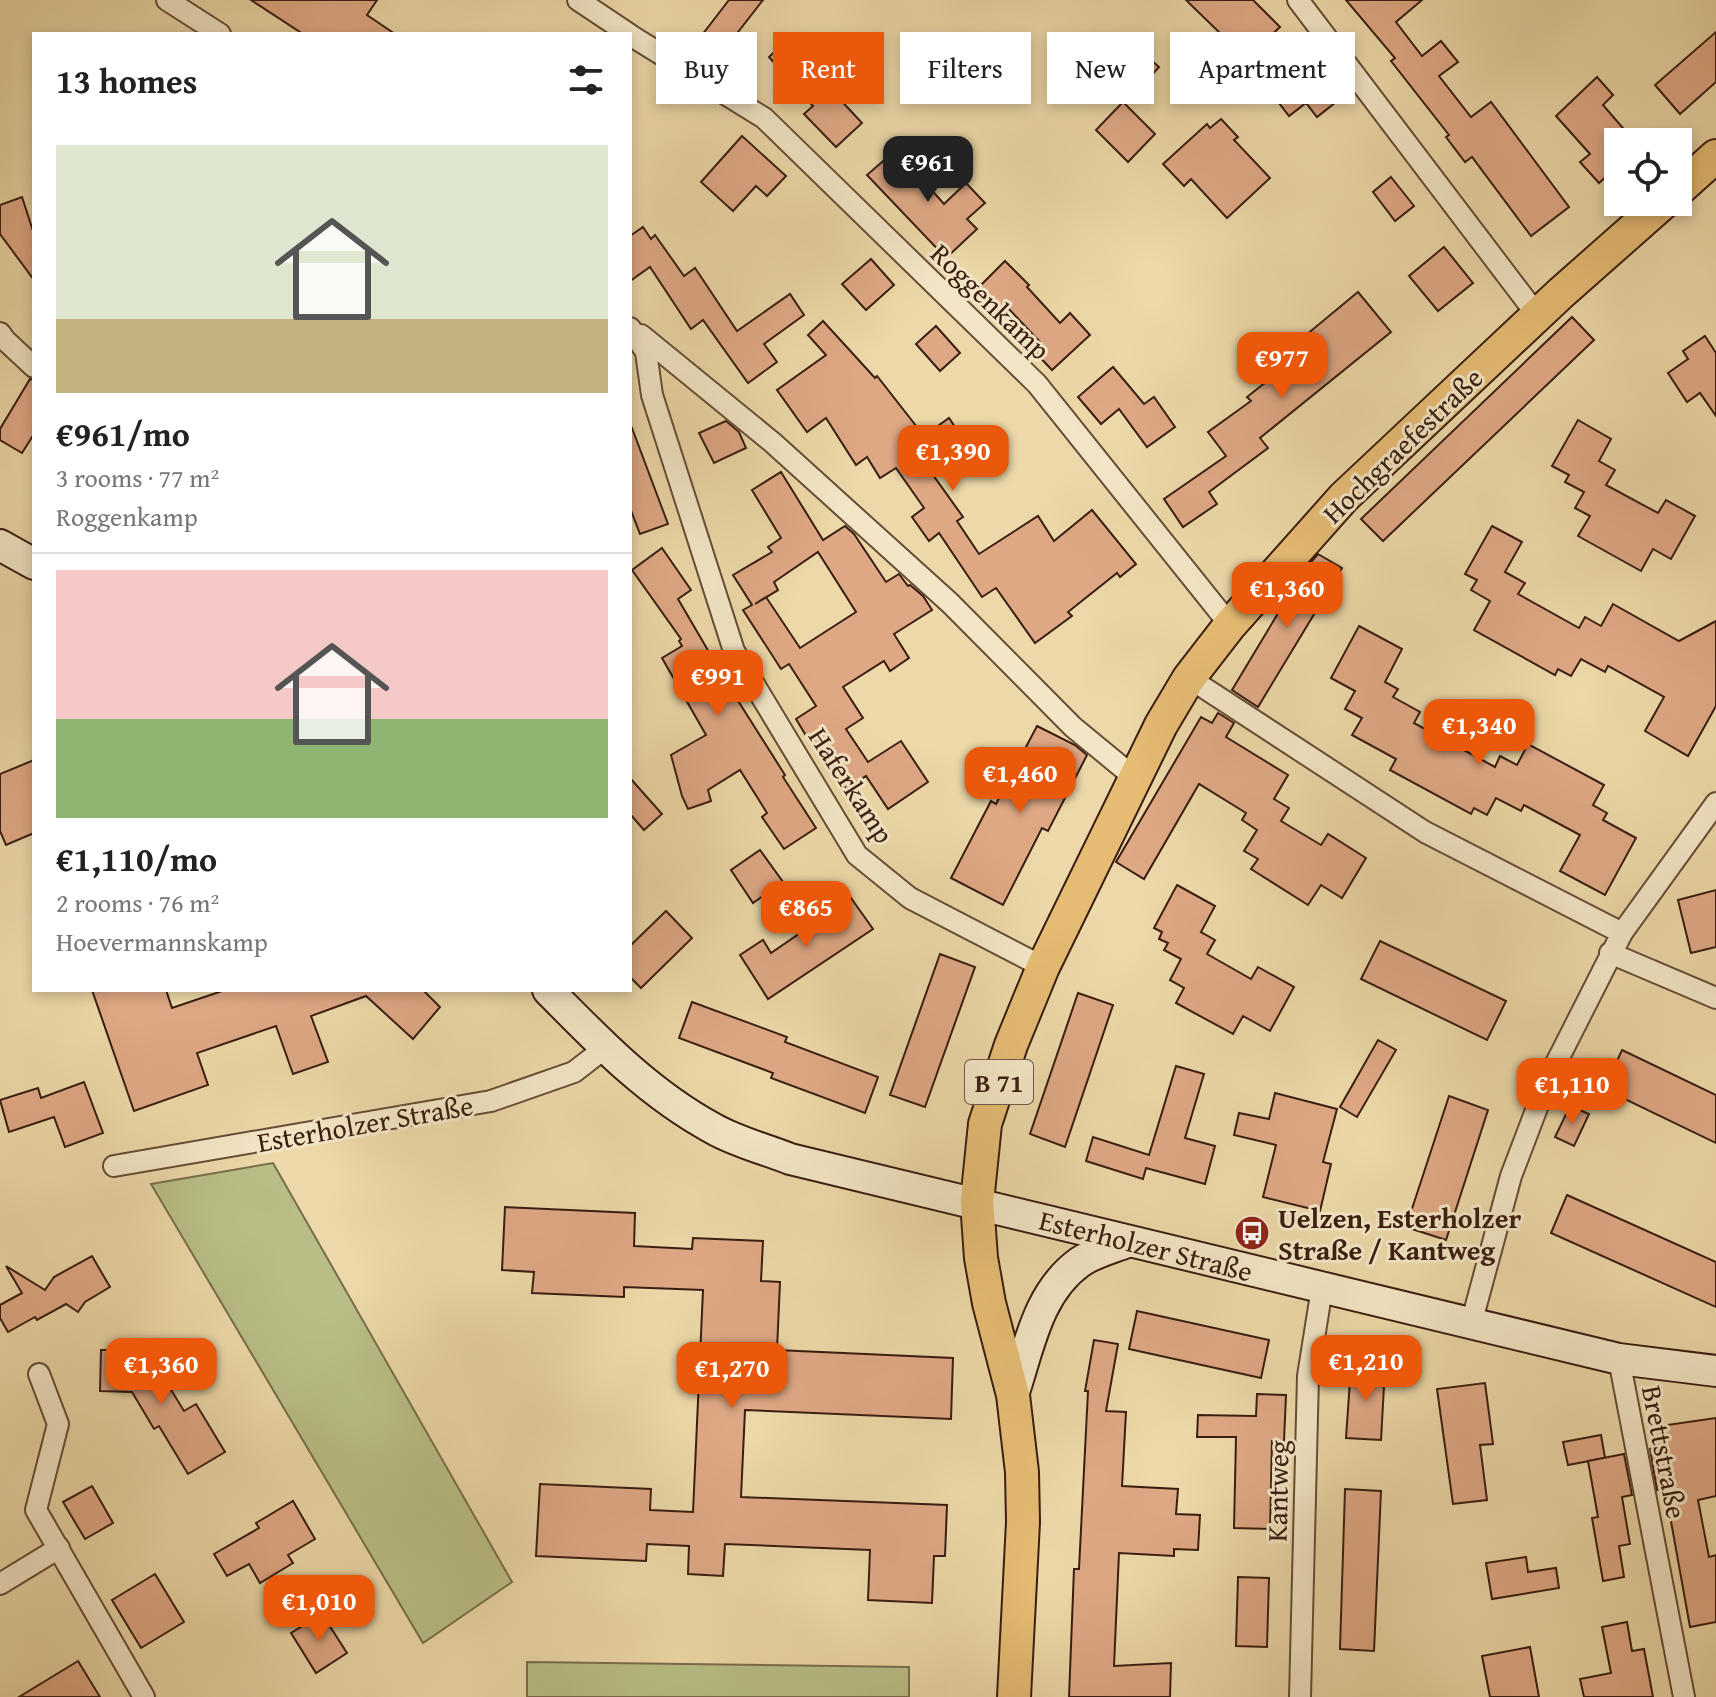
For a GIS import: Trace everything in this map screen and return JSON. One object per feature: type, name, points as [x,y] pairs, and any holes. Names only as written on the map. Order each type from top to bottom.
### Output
[{"type":"main road","points":[[1692,177],[1716,156]]},
{"type":"main road","name":"Hochgraefestraße","points":[[977,1202],[985,1124],[1011,1045],[1043,967],[1161,725],[1189,678],[1230,625],[1344,497],[1537,315],[1648,216]]},
{"type":"main road","name":"B 71","points":[[977,1202],[981,1258],[989,1303],[1013,1395],[1022,1472],[1023,1522],[1014,1697]]},
{"type":"street","points":[[167,0],[217,32]]},
{"type":"street","name":"Roggenkamp","points":[[578,0],[627,32]]},
{"type":"street","points":[[1298,0],[1537,315]]},
{"type":"street","name":"Roggenkamp","points":[[632,35],[764,118],[1037,384],[1230,625]]},
{"type":"street","name":"Haferkamp","points":[[632,329],[772,442],[950,603],[1073,727],[1135,778]]},
{"type":"street","name":"Haferkamp","points":[[632,330],[646,352],[652,395],[734,651],[857,855],[910,898],[1043,967]]},
{"type":"street","points":[[0,333],[32,365]]},
{"type":"street","points":[[0,545],[32,563]]},
{"type":"street","points":[[1189,678],[1425,832],[1622,933]]},
{"type":"street","points":[[1471,1324],[1511,1176],[1548,1079],[1622,933],[1716,803]]},
{"type":"street","points":[[1610,953],[1716,998]]},
{"type":"street","name":"Esterholzer Straße","points":[[550,992],[605,1048],[659,1095],[717,1130],[790,1159],[1619,1359],[1716,1371]]},
{"type":"street","name":"Esterholzer Straße","points":[[114,1166],[491,1101],[574,1072],[605,1048]]},
{"type":"street","name":"B 71","points":[[1013,1395],[1041,1310],[1053,1288],[1081,1261],[1127,1242]]},
{"type":"street","name":"Kantweg","points":[[1300,1697],[1308,1376],[1322,1288]]},
{"type":"street","name":"Brettstraße","points":[[1619,1359],[1684,1697]]},
{"type":"street","points":[[39,1374],[58,1424],[36,1510],[144,1697]]},
{"type":"street","points":[[0,1584],[59,1548]]},
{"type":"green space","points":[[273,1163],[512,1582],[423,1643],[151,1184]]},
{"type":"green space","points":[[527,1662],[909,1667],[909,1697],[527,1697]]},
{"type":"building","points":[[251,0],[377,0],[367,15],[392,32],[300,32]]},
{"type":"building","points":[[729,0],[763,0],[738,32],[704,32]]},
{"type":"building","points":[[1186,0],[1253,0],[1280,27],[1275,32],[1219,32]]},
{"type":"building","points":[[1346,0],[1422,0],[1396,22],[1422,56],[1441,41],[1458,62],[1439,76],[1471,117],[1491,102],[1569,207],[1531,236],[1472,157],[1465,162],[1446,137],[1449,135],[1391,61],[1395,58]]},
{"type":"building","points":[[1716,32],[1716,82],[1680,114],[1655,85]]},
{"type":"building","points":[[1597,77],[1613,95],[1603,105],[1623,128],[1604,128],[1604,179],[1599,183],[1580,162],[1590,154],[1556,116]]},
{"type":"building","points":[[811,104],[844,104],[862,123],[836,147],[804,114],[813,106]]},
{"type":"building","points":[[1121,104],[1125,104],[1155,134],[1128,162],[1096,130]]},
{"type":"building","points":[[1280,104],[1305,104],[1289,116]]},
{"type":"building","points":[[1307,104],[1333,104],[1317,117]]},
{"type":"building","points":[[1221,119],[1238,137],[1234,140],[1270,178],[1227,218],[1191,179],[1184,186],[1163,164],[1207,124],[1210,128]]},
{"type":"building","points":[[742,136],[786,176],[767,196],[756,186],[733,211],[701,182]]},
{"type":"building","points":[[896,150],[944,204],[966,183],[985,203],[967,219],[977,229],[946,258],[867,175]]},
{"type":"building","points":[[1391,177],[1414,206],[1395,221],[1373,192]]},
{"type":"building","points":[[22,197],[32,228],[32,277],[0,234],[0,205]]},
{"type":"building","points":[[643,227],[651,239],[655,235],[684,276],[695,268],[737,331],[790,294],[804,315],[764,344],[777,362],[748,383],[703,320],[691,329],[650,267],[632,280],[632,235]]},
{"type":"building","points":[[1444,247],[1473,283],[1438,311],[1409,276]]},
{"type":"building","points":[[871,259],[894,285],[866,310],[842,284]]},
{"type":"building","points":[[1005,261],[1060,323],[1070,313],[1090,335],[1052,370],[1032,349],[1040,342],[1007,307],[1004,310],[980,286]]},
{"type":"building","points":[[1358,292],[1391,332],[1260,438],[1268,448],[1209,492],[1217,504],[1183,527],[1164,499],[1226,456],[1208,432],[1251,401],[1247,397],[1314,344],[1306,335]]},
{"type":"building","points":[[1572,317],[1594,340],[1383,541],[1361,519]]},
{"type":"building","points":[[823,321],[875,378],[877,376],[924,436],[949,418],[963,439],[926,465],[963,517],[957,521],[979,554],[1038,516],[1054,541],[1092,510],[1136,564],[1120,577],[1117,573],[1068,612],[1072,616],[1035,643],[996,588],[982,597],[939,533],[929,541],[912,517],[924,508],[896,468],[880,478],[867,457],[856,465],[826,418],[807,432],[777,390],[826,355],[808,335]]},
{"type":"building","points":[[936,326],[960,353],[940,371],[916,344]]},
{"type":"building","points":[[1705,336],[1716,353],[1716,416],[1700,393],[1687,402],[1668,373],[1688,359],[1683,351]]},
{"type":"building","points":[[1113,367],[1144,404],[1154,397],[1175,427],[1147,447],[1119,409],[1101,424],[1078,397]]},
{"type":"building","points":[[32,380],[32,437],[22,453],[0,440],[0,429]]},
{"type":"building","points":[[1578,420],[1611,439],[1599,461],[1615,470],[1606,485],[1658,513],[1666,500],[1695,516],[1671,559],[1653,549],[1641,571],[1578,536],[1590,516],[1575,508],[1584,492],[1565,482],[1569,475],[1552,466]]},
{"type":"building","points":[[726,421],[739,432],[746,448],[714,463],[699,433]]},
{"type":"building","points":[[632,428],[668,524],[640,534],[632,513]]},
{"type":"building","points":[[781,472],[823,540],[845,526],[854,534],[886,582],[899,574],[908,586],[923,596],[932,610],[894,634],[909,658],[890,671],[884,661],[843,687],[863,718],[846,729],[868,762],[901,741],[928,782],[888,809],[866,776],[846,789],[818,747],[814,749],[796,719],[816,706],[789,664],[781,669],[743,610],[752,605],[733,575],[772,552],[768,547],[781,538],[752,490]],"holes":[[[818,552],[856,612],[800,648],[766,597],[778,590],[774,582]]]},
{"type":"building","points":[[1492,526],[1522,542],[1505,572],[1525,583],[1518,594],[1579,628],[1585,617],[1601,626],[1613,604],[1679,641],[1716,621],[1716,706],[1688,756],[1645,731],[1664,697],[1608,666],[1605,672],[1581,659],[1571,676],[1558,669],[1555,675],[1474,630],[1490,601],[1471,590],[1477,580],[1465,574]]},
{"type":"building","points":[[662,548],[691,590],[678,599],[816,828],[784,849],[762,817],[767,813],[740,770],[708,790],[711,801],[688,809],[682,796],[671,755],[706,735],[662,658],[682,646],[681,639],[632,570]]},
{"type":"building","points":[[1318,554],[1342,568],[1258,707],[1232,690],[1304,570]]},
{"type":"building","points":[[1359,626],[1402,649],[1385,682],[1398,689],[1393,697],[1420,712],[1414,723],[1495,767],[1500,756],[1517,765],[1528,744],[1604,785],[1593,805],[1607,813],[1603,820],[1636,838],[1605,895],[1560,871],[1580,835],[1524,805],[1521,811],[1496,798],[1487,815],[1474,808],[1471,814],[1390,770],[1396,759],[1352,735],[1362,718],[1345,709],[1355,691],[1331,678]]},
{"type":"building","points":[[1218,713],[1234,723],[1226,737],[1288,775],[1274,799],[1289,808],[1281,821],[1321,845],[1328,834],[1366,858],[1342,898],[1321,885],[1308,905],[1251,869],[1258,859],[1244,851],[1257,830],[1242,820],[1246,813],[1199,784],[1144,879],[1116,862],[1201,717],[1212,723]]},
{"type":"building","points":[[1037,726],[1075,745],[1087,755],[1048,831],[1042,828],[1003,905],[951,878],[991,801],[996,804]]},
{"type":"building","points":[[32,761],[32,834],[6,845],[0,831],[0,774]]},
{"type":"building","points":[[632,780],[662,814],[644,830],[632,816]]},
{"type":"building","points":[[760,850],[783,882],[753,903],[731,870]]},
{"type":"building","points":[[1177,885],[1215,906],[1201,932],[1215,940],[1207,954],[1251,979],[1258,967],[1294,987],[1270,1031],[1243,1016],[1233,1034],[1176,1003],[1184,988],[1170,980],[1181,959],[1164,950],[1168,943],[1159,939],[1162,932],[1154,928]]},
{"type":"building","points":[[1716,890],[1716,947],[1691,953],[1678,900]]},
{"type":"building","points":[[851,898],[873,929],[768,999],[740,955],[763,940],[771,953]]},
{"type":"building","points":[[666,911],[692,938],[641,988],[632,979],[632,944]]},
{"type":"building","points":[[1380,941],[1506,1001],[1487,1040],[1361,979]]},
{"type":"building","points":[[940,954],[975,967],[925,1107],[890,1095]]},
{"type":"building","points":[[93,992],[167,992],[172,1008],[219,992],[425,992],[440,1007],[413,1039],[366,996],[311,1016],[328,1062],[293,1074],[276,1026],[197,1053],[208,1085],[134,1111]]},
{"type":"building","points":[[1078,993],[1113,1005],[1065,1147],[1030,1134]]},
{"type":"building","points":[[692,1002],[787,1037],[785,1042],[878,1077],[865,1113],[771,1078],[773,1073],[679,1038]]},
{"type":"building","points":[[1378,1040],[1396,1050],[1357,1117],[1340,1107]]},
{"type":"building","points":[[1622,1050],[1716,1095],[1716,1143],[1604,1089]]},
{"type":"building","points":[[1176,1066],[1204,1074],[1185,1138],[1215,1146],[1205,1184],[1146,1168],[1143,1179],[1086,1161],[1093,1137],[1149,1155]]},
{"type":"building","points":[[84,1082],[103,1133],[65,1147],[54,1117],[9,1132],[0,1100],[38,1088],[41,1098]]},
{"type":"building","points":[[1275,1093],[1337,1109],[1323,1162],[1331,1164],[1320,1211],[1263,1197],[1276,1145],[1234,1135],[1239,1113],[1269,1119]]},
{"type":"building","points":[[1449,1096],[1488,1110],[1446,1240],[1406,1227]]},
{"type":"building","points":[[1570,1106],[1589,1114],[1574,1146],[1555,1137]]},
{"type":"building","points":[[1567,1195],[1716,1262],[1716,1307],[1551,1233]]},
{"type":"building","points":[[505,1207],[635,1213],[634,1246],[692,1249],[693,1238],[763,1241],[761,1281],[780,1282],[777,1350],[953,1358],[951,1419],[745,1410],[741,1497],[947,1505],[945,1556],[934,1556],[932,1603],[868,1600],[870,1550],[725,1544],[723,1576],[688,1574],[689,1546],[647,1544],[646,1561],[536,1556],[540,1484],[651,1489],[650,1510],[693,1512],[703,1290],[624,1287],[624,1297],[532,1293],[534,1272],[502,1270]]},
{"type":"building","points":[[92,1256],[110,1287],[85,1302],[78,1312],[66,1304],[8,1332],[0,1318],[0,1305],[22,1293],[6,1266],[45,1290],[54,1277]]},
{"type":"building","points":[[1137,1311],[1269,1340],[1261,1378],[1129,1349]]},
{"type":"building","points":[[1094,1340],[1118,1344],[1106,1411],[1126,1412],[1122,1486],[1178,1489],[1176,1514],[1200,1515],[1198,1550],[1174,1549],[1174,1556],[1119,1553],[1114,1666],[1171,1663],[1170,1697],[1069,1697],[1074,1569],[1079,1569],[1088,1391],[1085,1391]]},
{"type":"building","points":[[138,1344],[157,1378],[162,1375],[184,1411],[196,1404],[225,1452],[188,1474],[159,1426],[154,1429],[132,1392],[100,1391],[101,1350],[127,1350]]},
{"type":"building","points":[[1351,1366],[1385,1368],[1381,1440],[1346,1438]]},
{"type":"building","points":[[1485,1383],[1493,1444],[1480,1445],[1487,1500],[1453,1504],[1437,1389]]},
{"type":"building","points":[[1257,1394],[1286,1395],[1284,1441],[1272,1441],[1270,1529],[1234,1528],[1236,1437],[1197,1437],[1198,1415],[1256,1416]]},
{"type":"building","points":[[1716,1418],[1716,1496],[1698,1500],[1709,1557],[1716,1555],[1716,1622],[1690,1627],[1665,1488],[1657,1490],[1650,1449],[1657,1447],[1653,1427]]},
{"type":"building","points":[[1601,1435],[1605,1458],[1568,1465],[1563,1442]]},
{"type":"building","points":[[1624,1454],[1632,1495],[1622,1497],[1630,1544],[1619,1546],[1624,1577],[1603,1581],[1592,1518],[1598,1517],[1588,1461]]},
{"type":"building","points":[[92,1486],[113,1523],[85,1539],[63,1502]]},
{"type":"building","points":[[1345,1489],[1381,1491],[1374,1651],[1340,1649]]},
{"type":"building","points":[[293,1501],[315,1539],[288,1555],[293,1563],[260,1583],[249,1564],[227,1576],[214,1554],[259,1528],[256,1523]]},
{"type":"building","points":[[1526,1557],[1528,1572],[1556,1568],[1559,1588],[1492,1599],[1486,1563]]},
{"type":"building","points":[[155,1574],[184,1622],[141,1648],[112,1600]]},
{"type":"building","points":[[1238,1577],[1269,1578],[1267,1647],[1236,1646]]},
{"type":"building","points":[[322,1614],[347,1653],[316,1673],[291,1633]]},
{"type":"building","points":[[1627,1622],[1632,1651],[1644,1649],[1653,1697],[1584,1697],[1580,1679],[1611,1673],[1602,1627]]},
{"type":"building","points":[[1530,1647],[1539,1697],[1490,1697],[1482,1656]]},
{"type":"building","points":[[78,1661],[100,1697],[19,1697]]},
{"type":"place","name":"Uelzen, Esterholzer Straße / Kantweg","points":[[1252,1233]]}]
